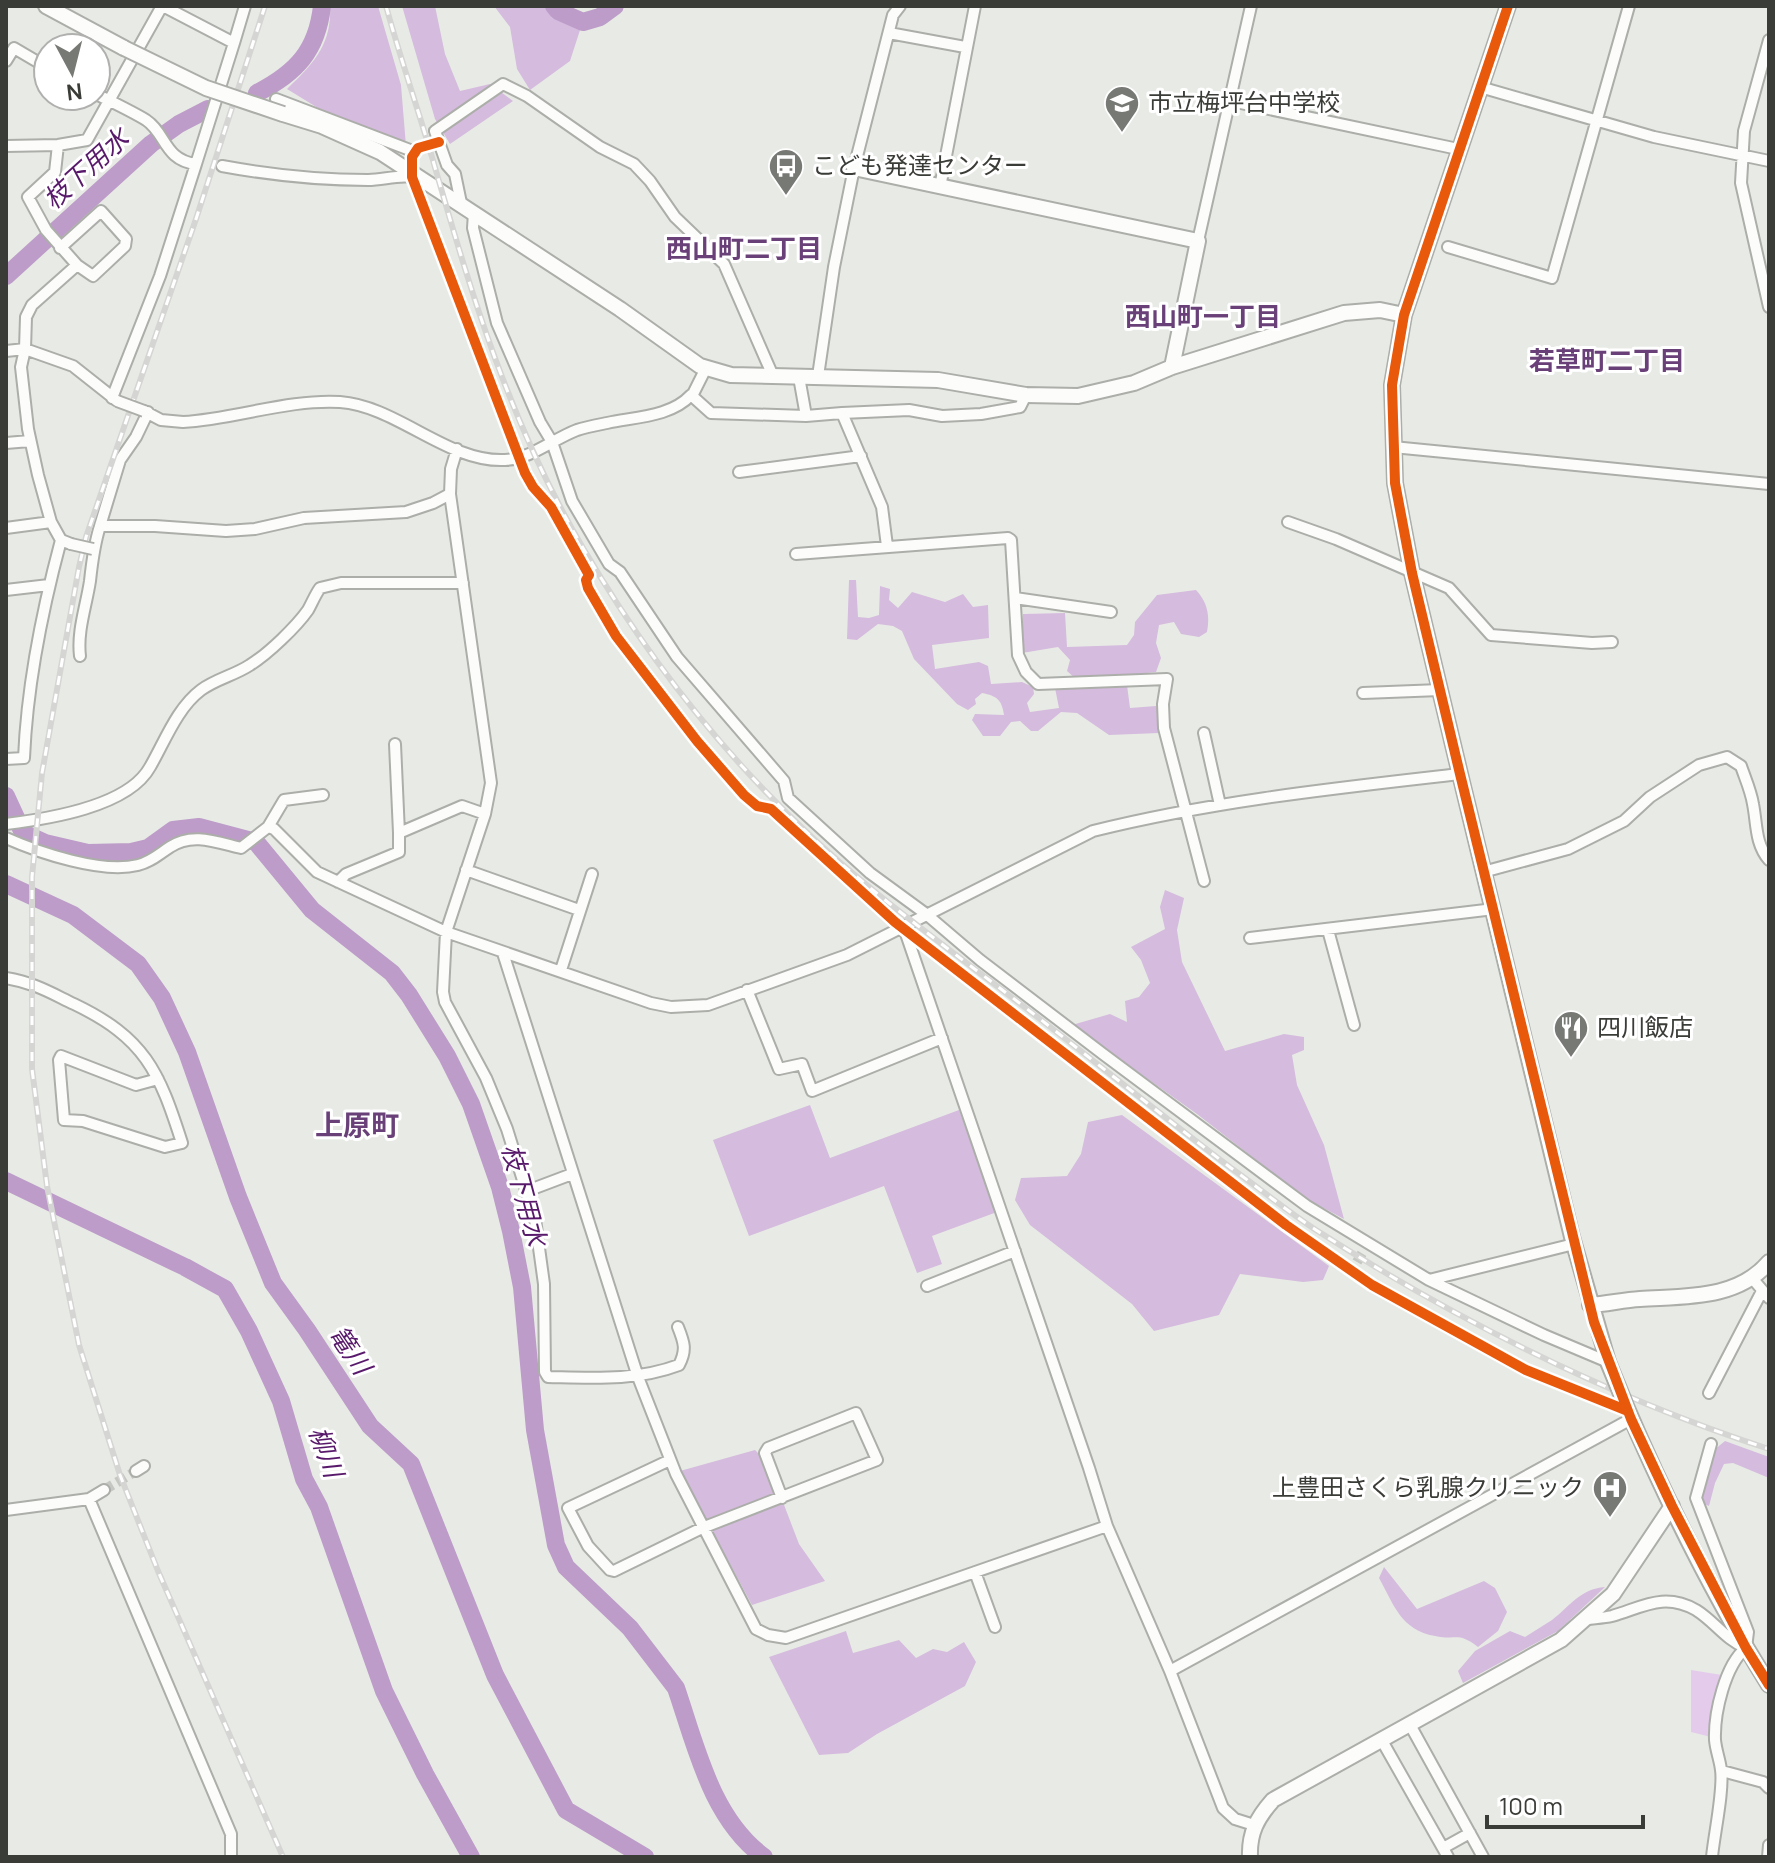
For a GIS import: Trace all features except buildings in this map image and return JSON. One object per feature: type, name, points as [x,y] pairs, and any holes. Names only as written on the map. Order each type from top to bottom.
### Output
[{"type":"street","points":[[46,6],[206,88],[322,126],[362,144],[461,203],[706,368],[731,375],[938,380],[1026,395],[1078,396],[1134,383],[1172,367],[1344,313],[1380,310],[1404,315]]},
{"type":"street","points":[[112,97],[162,6],[234,43]]},
{"type":"street","points":[[115,399],[160,276],[245,6]]},
{"type":"street","points":[[818,376],[834,267],[854,168],[893,15],[900,6]]},
{"type":"street","points":[[940,187],[975,6]]},
{"type":"street","points":[[1172,367],[1251,6]]},
{"type":"street","points":[[1508,6],[1404,315],[1392,385],[1395,483],[1412,573],[1590,1305],[1628,1412],[1672,1506],[1746,1648],[1769,1685]]},
{"type":"street","points":[[1448,247],[1552,278],[1629,6]]},
{"type":"street","points":[[889,33],[965,47]]},
{"type":"street","points":[[1769,40],[1744,131],[1741,183],[1769,307]]},
{"type":"street","points":[[6,61],[14,48],[32,59]]},
{"type":"street","points":[[461,203],[455,174],[447,165],[435,131],[503,84],[527,96],[600,147],[634,164],[650,181],[675,217],[724,264],[773,376]]},
{"type":"street","points":[[1480,87],[1654,137],[1769,161]]},
{"type":"street","points":[[276,99],[410,150],[413,155]]},
{"type":"street","points":[[1231,101],[1458,149]]},
{"type":"street","points":[[112,102],[148,122],[165,145],[186,163],[196,164]]},
{"type":"street","points":[[6,146],[58,145],[87,140],[104,112]]},
{"type":"street","points":[[439,142],[418,148],[413,155],[412,174],[533,487],[551,507],[589,575],[586,580],[588,588],[616,636],[697,741],[744,795],[757,806],[771,809],[904,928],[1286,1225],[1354,1267],[1372,1285],[1526,1370],[1628,1412]]},
{"type":"street","points":[[58,145],[55,172],[28,197],[46,230],[58,246],[77,265],[93,276],[125,246],[126,239],[101,211],[58,246]]},
{"type":"street","points":[[222,166],[317,179],[370,180],[412,174]]},
{"type":"street","points":[[854,168],[1198,241]]},
{"type":"street","points":[[474,213],[473,228],[497,323],[540,422],[552,442],[572,501],[609,564],[620,572],[677,657],[784,781],[788,798],[870,873],[926,914],[980,960],[1366,1247],[1544,1335],[1608,1362]]},
{"type":"street","points":[[77,265],[32,305],[26,317],[21,386],[30,441],[51,522],[66,542],[93,549]]},
{"type":"street","points":[[6,351],[25,349],[73,366],[115,399],[161,420],[183,422],[321,402],[345,403],[390,417],[478,458],[495,460],[520,458],[578,430],[670,411],[692,396],[706,368]]},
{"type":"street","points":[[799,377],[806,416]]},
{"type":"street","points":[[692,396],[711,413],[806,416],[909,410],[942,416],[981,414],[1020,407],[1026,395]]},
{"type":"street","points":[[80,656],[80,635],[93,549],[120,460],[136,437],[146,411]]},
{"type":"street","points":[[842,413],[882,507],[887,546]]},
{"type":"street","points":[[6,443],[30,441]]},
{"type":"street","points":[[1393,447],[1769,484]]},
{"type":"street","points":[[457,449],[451,469],[450,494],[490,780],[485,814],[446,932],[445,1002],[486,1078],[527,1191],[542,1263],[545,1372],[548,1377],[638,1377],[679,1365],[685,1347],[678,1327]]},
{"type":"street","points":[[739,472],[861,456]]},
{"type":"street","points":[[100,526],[226,531],[255,529],[304,518],[406,512],[450,494]]},
{"type":"street","points":[[6,528],[51,522]]},
{"type":"street","points":[[1288,522],[1449,588],[1491,635],[1612,642]]},
{"type":"street","points":[[796,554],[1011,540],[1018,655],[1026,672],[1038,684],[1167,679],[1163,704],[1164,728],[1204,881]]},
{"type":"street","points":[[6,759],[24,758],[25,721],[49,585],[66,542]]},
{"type":"street","points":[[6,824],[50,819],[80,811],[134,785],[144,777],[171,725],[198,692],[250,665],[269,650],[307,610],[320,588],[341,583],[463,583]]},
{"type":"street","points":[[6,590],[49,585]]},
{"type":"street","points":[[1015,598],[1111,612]]},
{"type":"street","points":[[1363,693],[1440,690]]},
{"type":"street","points":[[1204,733],[1220,805]]},
{"type":"street","points":[[338,882],[346,874],[399,852],[395,744]]},
{"type":"street","points":[[1483,872],[1568,849],[1624,821],[1650,797],[1699,765],[1727,757],[1741,766],[1753,802],[1757,836],[1769,860]]},
{"type":"street","points":[[264,829],[274,829],[317,872],[446,932],[561,970],[624,995],[671,1007],[708,1005],[847,955],[1081,836],[1127,823],[1286,794],[1460,774]]},
{"type":"street","points":[[6,838],[43,852],[93,864],[123,867],[151,861],[185,839],[203,839],[241,848],[264,829],[284,800],[323,795]]},
{"type":"street","points":[[399,833],[462,806],[485,814]]},
{"type":"street","points":[[466,870],[579,910]]},
{"type":"street","points":[[561,970],[592,874]]},
{"type":"street","points":[[1250,938],[1494,909]]},
{"type":"street","points":[[904,928],[1107,1526],[1170,1671],[1223,1808],[1235,1819],[1254,1825]]},
{"type":"street","points":[[1328,930],[1354,1025]]},
{"type":"street","points":[[503,953],[638,1377],[670,1460],[756,1629],[777,1638],[786,1638],[1107,1526]]},
{"type":"street","points":[[6,978],[42,987],[105,1019],[139,1048],[158,1079],[182,1143],[165,1147],[83,1121],[64,1120],[61,1056],[136,1085],[158,1079]]},
{"type":"street","points":[[747,990],[779,1069],[802,1064],[812,1091],[942,1038]]},
{"type":"street","points":[[527,1191],[572,1174]]},
{"type":"street","points":[[1429,1280],[1574,1244]]},
{"type":"street","points":[[927,1286],[1015,1251]]},
{"type":"street","points":[[1590,1305],[1703,1295],[1730,1289],[1752,1278],[1769,1262]]},
{"type":"street","points":[[1709,1393],[1766,1295],[1752,1278]]},
{"type":"street","points":[[1170,1671],[1628,1412]]},
{"type":"street","points":[[670,1460],[568,1508],[588,1546],[610,1570],[614,1571],[702,1528],[782,1498],[877,1460],[856,1413],[768,1448],[765,1453],[782,1498]]},
{"type":"street","points":[[1711,1444],[1696,1498],[1748,1632],[1746,1648],[1739,1654],[1724,1683],[1715,1734],[1722,1771],[1712,1857]]},
{"type":"street","points":[[6,1510],[89,1499],[104,1490]]},
{"type":"street","points":[[89,1499],[231,1834],[231,1857]]},
{"type":"street","points":[[1250,1857],[1250,1837],[1254,1825],[1265,1808],[1281,1795],[1561,1640],[1587,1619],[1621,1583],[1672,1506]]},
{"type":"street","points":[[975,1572],[995,1627]]},
{"type":"street","points":[[1587,1619],[1610,1617],[1651,1602],[1680,1602],[1699,1612],[1735,1643],[1746,1648]]},
{"type":"street","points":[[1409,1723],[1483,1857]]},
{"type":"street","points":[[1381,1739],[1445,1853],[1470,1833]]},
{"type":"street","points":[[1722,1771],[1763,1782],[1769,1788]]},
{"type":"street","points":[[1768,1857],[1769,1845]]},
{"type":"shaded area","points":[[330,6],[378,6],[401,85],[406,146],[318,108],[287,89],[319,53],[328,32]]},
{"type":"shaded area","points":[[402,6],[435,6],[445,54],[460,91],[490,84],[513,101],[450,144],[435,119]]},
{"type":"shaded area","points":[[494,6],[546,6],[552,18],[581,27],[570,61],[530,90],[517,69],[510,27]]},
{"type":"shaded area","points":[[849,580],[856,580],[858,617],[879,615],[880,586],[890,589],[889,600],[898,608],[912,592],[945,602],[963,594],[973,607],[988,605],[989,638],[932,645],[935,669],[979,662],[988,666],[991,684],[1022,682],[1033,687],[1034,694],[1027,703],[1030,712],[1059,708],[1055,688],[1127,685],[1130,708],[1156,706],[1159,711],[1159,733],[1109,735],[1077,713],[1061,712],[1038,731],[1031,731],[1020,721],[1011,722],[1000,736],[983,736],[972,720],[975,714],[1004,715],[995,697],[982,693],[968,710],[957,704],[914,659],[902,631],[893,626],[878,624],[857,640],[847,639]]},
{"type":"shaded area","points":[[1196,590],[1207,610],[1207,632],[1199,637],[1181,634],[1174,622],[1159,625],[1156,643],[1161,658],[1156,672],[1077,680],[1067,671],[1070,660],[1058,647],[1022,653],[1023,614],[1065,613],[1067,647],[1127,645],[1134,635],[1135,622],[1157,595]]},
{"type":"shaded area","points":[[1165,890],[1184,898],[1177,930],[1182,962],[1225,1051],[1284,1034],[1304,1037],[1304,1050],[1292,1055],[1297,1085],[1324,1145],[1344,1219],[1305,1198],[1197,1114],[1072,1025],[1110,1014],[1127,1022],[1125,1001],[1139,997],[1150,983],[1141,960],[1131,947],[1165,929],[1160,907]]},
{"type":"shaded area","points":[[810,1105],[830,1158],[959,1110],[997,1212],[932,1236],[942,1264],[917,1273],[884,1186],[749,1236],[713,1140]]},
{"type":"shaded area","points":[[1122,1115],[1329,1266],[1323,1280],[1303,1282],[1240,1274],[1219,1315],[1154,1331],[1132,1304],[1030,1225],[1015,1200],[1021,1178],[1067,1176],[1081,1154],[1088,1122]]},
{"type":"shaded area","points":[[1725,1441],[1769,1457],[1769,1478],[1733,1463],[1724,1464],[1709,1506],[1702,1503],[1702,1494],[1714,1450]]},
{"type":"shaded area","points":[[755,1450],[768,1463],[799,1544],[825,1581],[752,1605],[680,1471]]},
{"type":"shaded area","points":[[1384,1567],[1417,1609],[1484,1581],[1495,1588],[1507,1612],[1498,1631],[1478,1647],[1461,1638],[1423,1633],[1406,1622],[1394,1607],[1379,1578]]},
{"type":"shaded area","points":[[1605,1587],[1558,1631],[1463,1683],[1458,1671],[1475,1651],[1510,1631],[1525,1637],[1582,1595]]},
{"type":"shaded area","points":[[846,1631],[853,1653],[899,1640],[916,1658],[933,1649],[947,1652],[964,1642],[976,1662],[965,1686],[848,1753],[819,1755],[769,1657]]},
{"type":"shaded area","points":[[1691,1670],[1722,1675],[1711,1737],[1691,1732]]},
{"type":"waterway","name":"枝下用水","points":[[257,93],[283,77],[302,59],[315,36],[322,6]]},
{"type":"waterway","name":"枝下用水","points":[[554,6],[558,11],[583,22],[600,17],[615,6]]},
{"type":"waterway","name":"枝下用水","points":[[6,276],[151,144],[208,109]]},
{"type":"waterway","name":"枝下用水","points":[[6,796],[23,833],[45,843],[88,853],[131,852],[148,848],[173,830],[199,827],[256,842],[312,910],[392,973],[409,995],[447,1056],[471,1104],[500,1187],[522,1287],[535,1430],[556,1545],[566,1567],[630,1628],[676,1688],[718,1802],[746,1841],[764,1857]]},
{"type":"waterway","name":"篭川","points":[[6,884],[73,915],[138,964],[162,998],[187,1052],[238,1197],[273,1283],[370,1426],[411,1464],[495,1675],[566,1810],[645,1857]]},
{"type":"waterway","name":"柳川","points":[[6,1181],[225,1289],[249,1331],[281,1401],[304,1479],[319,1507],[384,1691],[471,1857]]},
{"type":"tunnel","points":[[1357,1262],[1364,1250]]},
{"type":"tunnel","points":[[104,1490],[136,1471]]},
{"type":"railway","points":[[265,6],[196,219],[86,537],[79,567],[42,773],[32,877],[32,1069],[47,1186],[79,1345],[120,1475],[158,1571],[283,1857]]},
{"type":"railway","points":[[386,6],[478,309],[513,406],[557,501],[612,596],[677,689],[789,816],[915,924],[1316,1230],[1424,1295],[1536,1354],[1651,1406],[1769,1449]]},
{"type":"cycle path","points":[[1508,6],[1404,315],[1392,385],[1395,483],[1412,573],[1594,1322],[1631,1419],[1672,1506],[1746,1648],[1769,1685]]},
{"type":"cycle path","points":[[439,142],[418,148],[412,157],[412,177],[525,473],[551,507],[589,575],[586,580],[588,588],[616,636],[697,741],[744,795],[757,806],[771,809],[895,922],[1286,1225],[1372,1285],[1526,1370],[1628,1411]]},
{"type":"place","name":"市立梅坪台中学校","points":[[1122,134]]},
{"type":"place","name":"こども発達センター","points":[[786,197]]},
{"type":"place","name":"四川飯店","points":[[1571,1059]]},
{"type":"place","name":"上豊田さくら乳腺クリニック","points":[[1610,1519]]},
{"type":"district","name":"西山町二丁目","points":[[744,249]]},
{"type":"district","name":"西山町一丁目","points":[[1203,317]]},
{"type":"district","name":"若草町二丁目","points":[[1607,361]]},
{"type":"district","name":"上原町","points":[[357,1125]]}]
